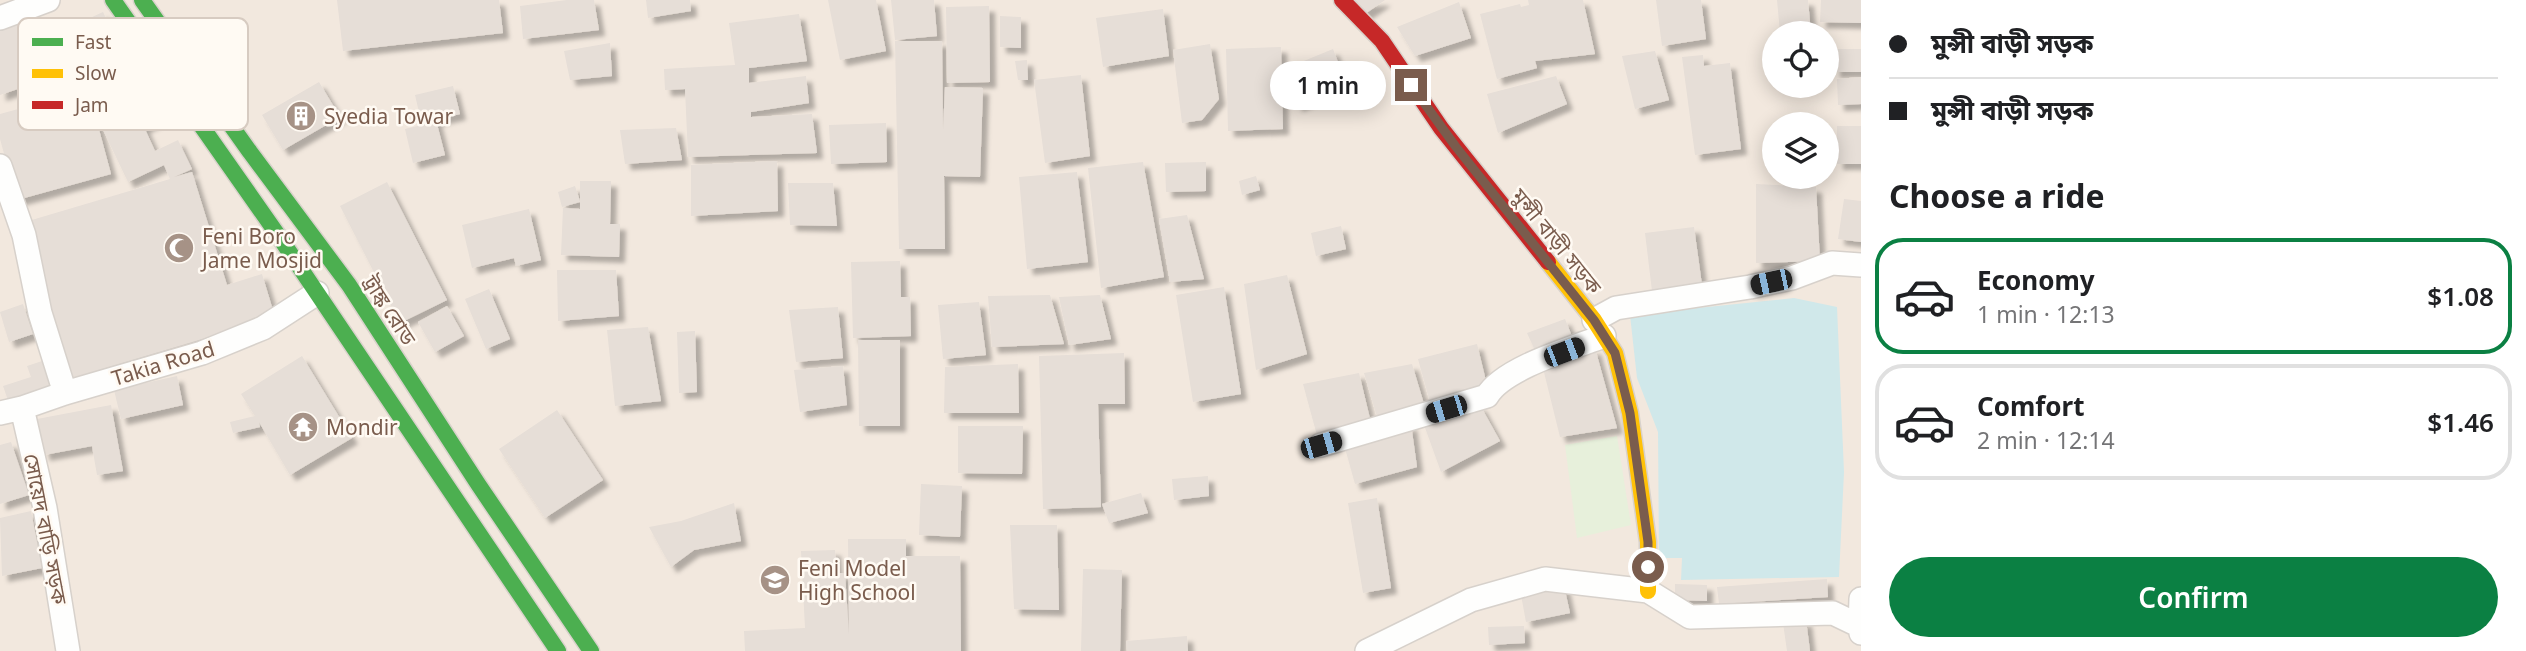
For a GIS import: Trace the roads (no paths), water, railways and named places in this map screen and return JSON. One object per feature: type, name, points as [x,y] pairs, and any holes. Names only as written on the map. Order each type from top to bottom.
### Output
[{"type":"main road","points":[[113,0],[126,18]]},
{"type":"main road","name":"ট্রাঙ্ক রোড","points":[[142,0],[155,18]]},
{"type":"main road","name":"মুন্সী বাড়ী সড়ক","points":[[1342,0],[1382,41],[1441,128],[1599,328],[1615,353],[1630,413],[1648,542],[1648,591]]},
{"type":"main road","points":[[204,130],[317,293],[558,651]]},
{"type":"main road","name":"ট্রাঙ্ক রোড","points":[[235,130],[349,285],[478,484],[591,651]]},
{"type":"street","points":[[0,18],[48,0]]},
{"type":"street","points":[[0,166],[24,235],[40,313],[65,393]]},
{"type":"street","points":[[1321,445],[1487,396],[1491,389],[1524,367],[1599,328],[1616,308],[1750,287],[1792,278],[1832,263],[1861,265]]},
{"type":"street","name":"Takia Road","points":[[11,410],[202,353],[263,328],[317,293]]},
{"type":"street","name":"সোয়েদ বাড়ি সড়ক","points":[[11,410],[46,508],[68,651]]},
{"type":"street","points":[[1367,651],[1471,600],[1545,579],[1648,591],[1690,617],[1833,612],[1861,630]]},
{"type":"street","points":[[1861,599],[1861,630]]},
{"type":"water","points":[[1794,298],[1837,307],[1844,472],[1839,577],[1681,580],[1682,558],[1659,558],[1658,432],[1637,378],[1630,315]]},
{"type":"place","name":"Syedia Towar","points":[[301,116]]},
{"type":"place","name":"Feni Boro Jame Mosjid","points":[[179,248]]},
{"type":"place","name":"Mondir","points":[[303,427]]},
{"type":"place","name":"Feni Model High School","points":[[775,580]]}]
